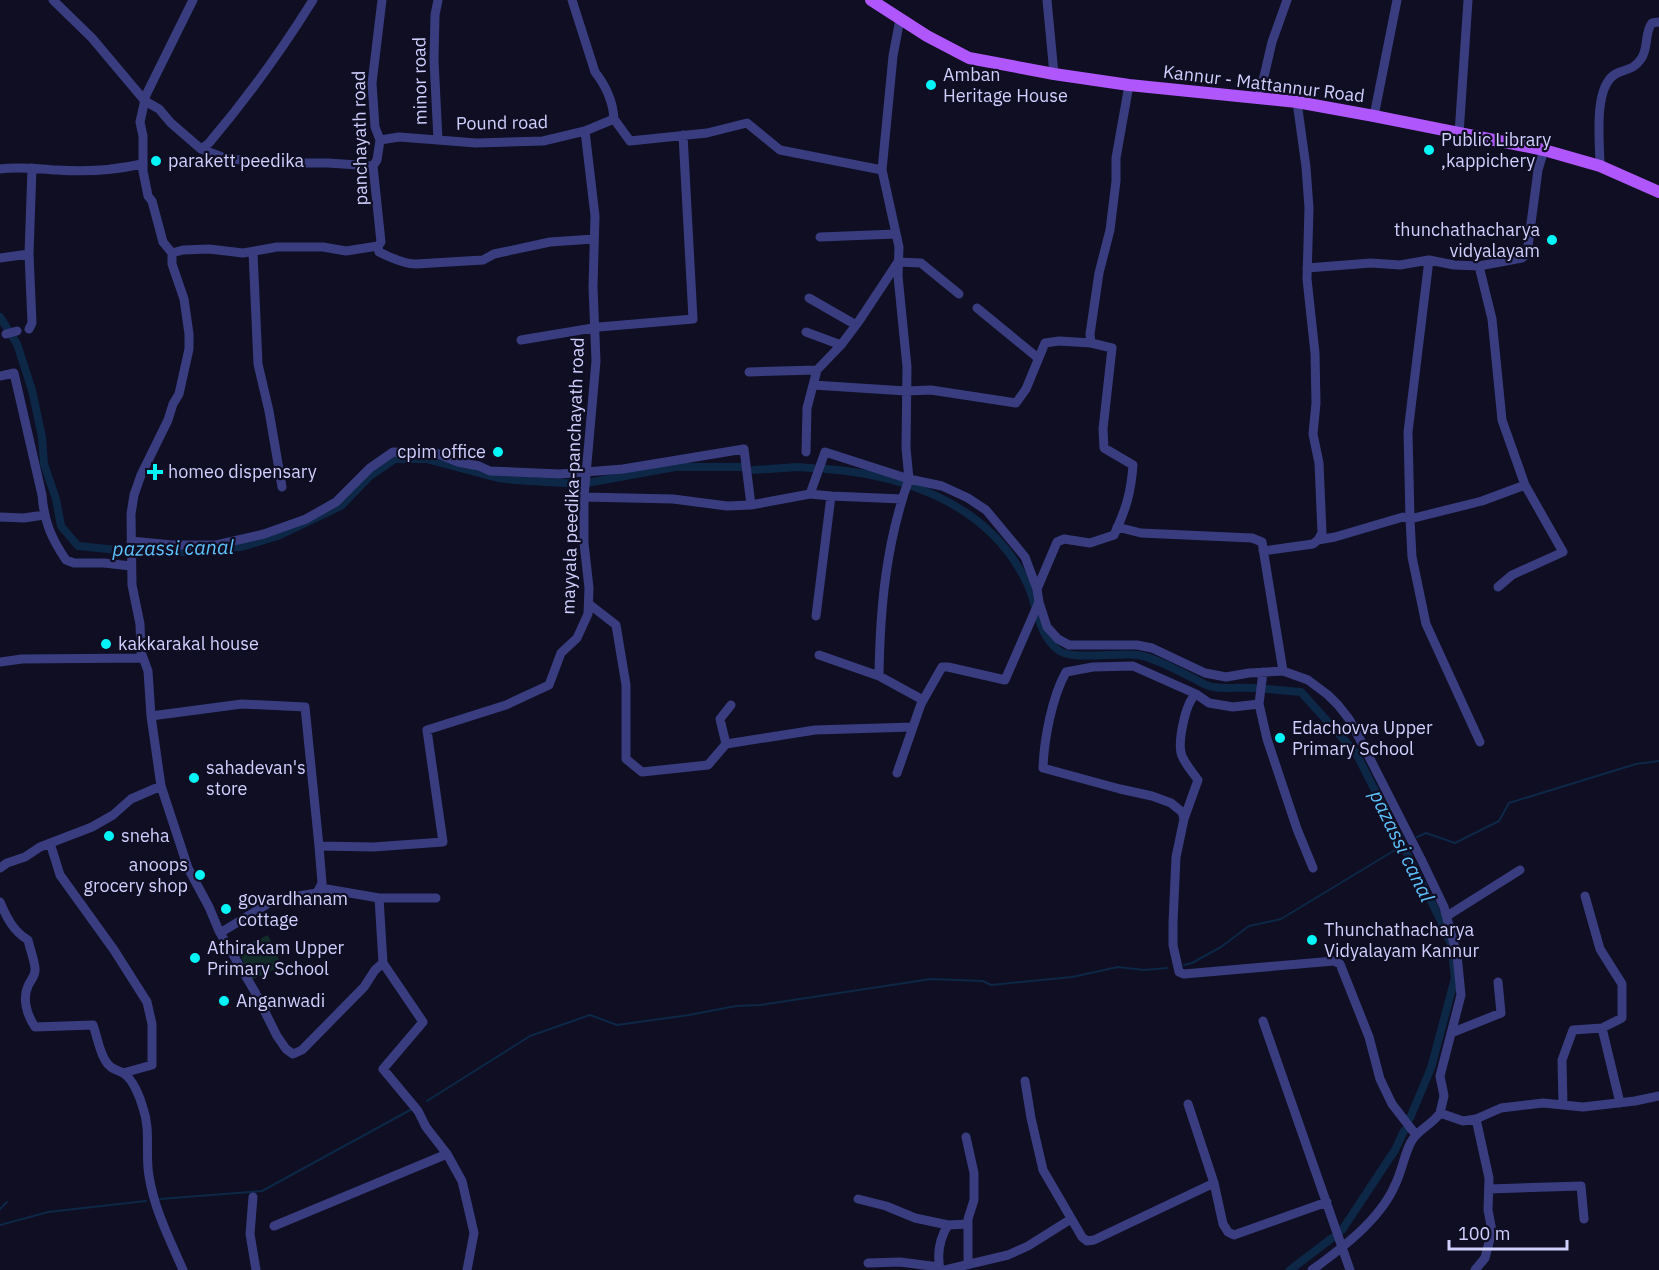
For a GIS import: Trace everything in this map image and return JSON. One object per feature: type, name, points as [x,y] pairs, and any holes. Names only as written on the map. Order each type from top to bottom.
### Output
[{"type":"main road","name":"Kannur - Mattannur Road","points":[[871,0],[927,36],[969,58],[1129,85],[1297,102],[1374,116],[1544,150],[1600,166],[1659,192]]},
{"type":"street","points":[[53,0],[92,38],[145,101],[159,109],[201,150],[225,158],[263,163],[373,166]]},
{"type":"street","points":[[193,0],[146,95],[140,122],[142,164],[148,196],[152,201],[163,242],[172,253],[172,264],[184,299],[189,349],[178,394],[144,469],[130,513],[132,585],[140,624],[143,658],[148,671],[151,717],[161,786],[188,868],[220,933],[286,1049],[294,1054],[302,1050],[364,987],[375,970],[384,963]]},
{"type":"street","points":[[201,150],[245,98],[283,47],[313,0]]},
{"type":"street","name":"panchayath road","points":[[378,246],[381,242],[373,166],[377,160],[380,140],[375,127],[372,83],[382,0]]},
{"type":"street","name":"minor road","points":[[380,140],[399,137],[438,140],[434,60],[438,0]]},
{"type":"street","points":[[572,0],[595,72],[602,81],[614,108],[614,119],[630,141],[707,133],[747,123],[780,150],[882,170]]},
{"type":"street","points":[[1047,0],[1054,74]]},
{"type":"street","points":[[1259,98],[1272,42],[1287,0]]},
{"type":"street","points":[[1374,116],[1397,0]]},
{"type":"street","points":[[1459,134],[1468,0]]},
{"type":"street","points":[[879,676],[879,620],[882,590],[908,479],[907,367],[897,276],[899,247],[882,170],[893,56],[900,19]]},
{"type":"street","points":[[1600,166],[1600,111],[1604,88],[1614,74],[1632,69],[1639,62],[1644,55],[1649,27],[1652,23],[1659,22]]},
{"type":"street","points":[[1091,343],[1094,300],[1110,230],[1116,182],[1116,158],[1129,85]]},
{"type":"street","points":[[1263,550],[1313,544],[1322,533],[1319,463],[1312,434],[1316,403],[1307,268],[1309,208],[1297,102]]},
{"type":"street","name":"Pound road","points":[[438,140],[476,143],[543,141],[585,131],[614,119]]},
{"type":"street","name":"mayyala peedika-panchayath road","points":[[319,846],[373,847],[443,842],[427,730],[506,705],[549,685],[561,653],[577,638],[588,614],[589,588],[584,543],[585,494],[596,361],[595,216],[585,131]]},
{"type":"street","points":[[521,340],[594,328],[693,319],[683,135]]},
{"type":"street","points":[[1307,268],[1371,263],[1400,265],[1430,260],[1454,265],[1479,266],[1522,258],[1527,254],[1538,170],[1544,150]]},
{"type":"street","points":[[0,169],[21,166],[80,171],[142,164]]},
{"type":"street","points":[[29,329],[32,323],[29,254],[32,168]]},
{"type":"street","points":[[820,237],[896,234]]},
{"type":"street","points":[[172,253],[195,249],[252,252],[277,247],[322,247],[346,251],[378,246],[379,252],[385,255],[416,264],[483,260],[494,254],[550,242],[594,239]]},
{"type":"street","points":[[252,252],[258,364],[282,487]]},
{"type":"street","points":[[0,258],[29,254]]},
{"type":"street","points":[[1430,260],[1408,432],[1412,557],[1426,624],[1480,742]]},
{"type":"street","points":[[898,262],[921,263],[959,294]]},
{"type":"street","points":[[806,452],[807,408],[817,370],[856,325],[898,262]]},
{"type":"street","points":[[1479,266],[1492,319],[1502,420],[1525,485],[1563,552],[1512,575],[1498,587]]},
{"type":"street","points":[[809,298],[856,325]]},
{"type":"street","points":[[977,308],[1038,358]]},
{"type":"street","points":[[6,334],[17,331]]},
{"type":"street","points":[[806,332],[841,345]]},
{"type":"street","points":[[813,385],[906,391],[930,390],[1016,403],[1026,388],[1045,343],[1059,341],[1091,343],[1112,348],[1103,429],[1104,448],[1133,465],[1131,490],[1126,510],[1113,535],[1090,543],[1060,540],[1057,542],[1037,589]]},
{"type":"street","points":[[749,372],[817,370]]},
{"type":"street","points":[[0,375],[14,373],[42,495],[44,515],[49,532],[66,560],[74,563],[131,566]]},
{"type":"street","points":[[131,548],[216,545],[264,534],[306,519],[336,502],[370,468],[393,452],[436,453],[490,471],[527,474],[587,473],[744,450],[751,505]]},
{"type":"street","points":[[810,494],[825,452],[908,479],[942,486],[968,498],[986,510],[1026,557],[1047,627],[1058,639],[1069,645],[1137,645],[1152,648],[1204,673],[1226,677],[1283,672],[1308,680],[1328,694],[1349,719],[1421,859],[1447,916],[1457,955],[1461,995],[1440,1076],[1444,1096],[1440,1113],[1430,1126],[1411,1141],[1395,1186],[1385,1203],[1343,1248],[1312,1270]]},
{"type":"street","points":[[1318,540],[1369,528],[1396,518],[1410,519],[1482,501],[1525,485]]},
{"type":"street","points":[[585,494],[673,499],[727,506],[751,505],[810,494],[902,499]]},
{"type":"street","points":[[816,616],[831,496]]},
{"type":"street","points":[[0,518],[44,515]]},
{"type":"street","points":[[1117,527],[1141,533],[1252,538],[1262,542],[1283,672]]},
{"type":"street","points":[[897,773],[923,700],[942,667],[1005,680],[1039,602]]},
{"type":"street","points":[[589,604],[616,625],[626,685],[626,759],[642,772],[708,765],[726,744],[815,730],[913,727]]},
{"type":"street","points":[[819,655],[879,676],[923,700]]},
{"type":"street","points":[[0,662],[22,659],[143,658]]},
{"type":"street","points":[[1184,819],[1182,812],[1172,803],[1043,768],[1043,758],[1059,684],[1066,672],[1094,667],[1133,666],[1196,694],[1209,703],[1233,707],[1259,704]]},
{"type":"street","points":[[1263,672],[1259,704],[1267,739],[1297,829],[1313,868]]},
{"type":"street","points":[[1196,694],[1190,699],[1185,714],[1181,755],[1198,780],[1184,819],[1176,857],[1173,945],[1179,972],[1184,974],[1334,961],[1340,964],[1369,1037],[1380,1079],[1392,1104],[1416,1135]]},
{"type":"street","points":[[151,717],[242,704],[305,706],[321,888],[317,892],[274,900],[220,933]]},
{"type":"street","points":[[726,744],[720,719],[731,705]]},
{"type":"street","points":[[0,868],[50,843],[92,827],[113,815],[131,799],[161,786]]},
{"type":"street","points":[[50,843],[60,875],[147,1002],[152,1024],[152,1065],[123,1073]]},
{"type":"street","points":[[1447,916],[1520,870]]},
{"type":"street","points":[[321,888],[379,898],[436,898]]},
{"type":"street","points":[[1563,1105],[1562,1059],[1573,1030],[1602,1028],[1622,1018],[1622,984],[1600,949],[1585,896]]},
{"type":"street","points":[[379,898],[384,963],[423,1022],[383,1069],[418,1111],[462,1181],[474,1233],[467,1270]]},
{"type":"street","points":[[0,902],[18,935],[28,940],[36,970],[28,986],[26,1005],[28,1017],[35,1027],[93,1025],[104,1060],[112,1070],[123,1073],[130,1079],[147,1122],[148,1170],[154,1205],[161,1216],[183,1270]]},
{"type":"street","points":[[1451,1033],[1501,1013],[1498,982]]},
{"type":"street","points":[[1263,1021],[1350,1270]]},
{"type":"street","points":[[1602,1028],[1620,1103]]},
{"type":"street","points":[[1025,1080],[1043,1170],[1082,1238],[1087,1241],[1094,1240],[1214,1184]]},
{"type":"street","points":[[1440,1113],[1463,1121],[1476,1119],[1501,1108],[1543,1103],[1583,1107],[1659,1096]]},
{"type":"street","points":[[1188,1104],[1214,1184],[1223,1224],[1228,1232],[1234,1234],[1327,1202]]},
{"type":"street","points":[[1475,1270],[1485,1258],[1492,1230],[1488,1210],[1489,1178],[1476,1119]]},
{"type":"street","points":[[966,1137],[974,1173],[974,1200],[968,1224],[968,1263]]},
{"type":"street","points":[[274,1226],[447,1154]]},
{"type":"street","points":[[1489,1189],[1581,1186],[1584,1219]]},
{"type":"street","points":[[253,1197],[250,1234],[256,1270]]},
{"type":"street","points":[[858,1199],[877,1202],[915,1218],[948,1225],[968,1224]]},
{"type":"street","points":[[868,1263],[900,1262],[941,1269],[1008,1256],[1071,1219]]},
{"type":"street","points":[[941,1269],[941,1237],[948,1225]]},
{"type":"green space","points":[[268,935],[282,966],[251,980],[238,949]]},
{"type":"waterway","name":"pazassi canal","points":[[0,317],[17,344],[32,390],[42,437],[44,464],[56,499],[61,526],[78,546],[137,552],[185,552],[241,547],[278,536],[341,506],[370,476],[395,459],[426,459],[498,478],[581,484],[675,467],[741,467]]},
{"type":"waterway","name":"pazassi canal","points":[[754,470],[812,468]]},
{"type":"waterway","name":"pazassi canal","points":[[826,469],[886,478],[915,487],[968,514],[990,532],[1010,555],[1030,590],[1045,635],[1058,650],[1084,656],[1138,655],[1159,661],[1205,685],[1223,688],[1254,688]]},
{"type":"waterway","name":"pazassi canal","points":[[1267,689],[1301,692],[1356,753],[1451,944],[1455,978],[1431,1068],[1410,1118]]},
{"type":"waterway","points":[[1417,837],[1426,833],[1455,843],[1499,821],[1509,803],[1636,764],[1659,761]]},
{"type":"waterway","points":[[1184,965],[1221,947],[1249,926],[1281,919],[1400,847]]},
{"type":"waterway","points":[[427,1101],[530,1036],[590,1015],[617,1025],[931,979],[983,981],[991,985],[1072,977],[1118,967],[1144,970],[1167,968]]},
{"type":"waterway","points":[[160,1199],[262,1191],[412,1109]]},
{"type":"waterway","name":"pazassi canal","points":[[1342,1230],[1395,1150],[1404,1131]]},
{"type":"waterway","points":[[0,1225],[48,1212],[146,1201]]},
{"type":"waterway","points":[[0,1209],[7,1202]]},
{"type":"waterway","name":"pazassi canal","points":[[1290,1270],[1332,1238]]},
{"type":"place","name":"Amban Heritage House","points":[[931,85]]},
{"type":"place","name":"Public Library ,kappichery","points":[[1429,150]]},
{"type":"place","name":"parakett peedika","points":[[156,161]]},
{"type":"place","name":"thunchathacharya vidyalayam","points":[[1552,240]]},
{"type":"place","name":"cpim office","points":[[498,452]]},
{"type":"place","name":"homeo dispensary","points":[[155,472]]},
{"type":"place","name":"kakkarakal house","points":[[106,644]]},
{"type":"place","name":"Edachovva Upper Primary School","points":[[1280,738]]},
{"type":"place","name":"sahadevan's store","points":[[194,778]]},
{"type":"place","name":"sneha","points":[[109,836]]},
{"type":"place","name":"anoops grocery shop","points":[[200,875]]},
{"type":"place","name":"govardhanam cottage","points":[[226,909]]},
{"type":"place","name":"Thunchathacharya Vidyalayam Kannur","points":[[1312,940]]},
{"type":"place","name":"Athirakam Upper Primary School","points":[[195,958]]},
{"type":"place","name":"Anganwadi","points":[[224,1001]]}]
